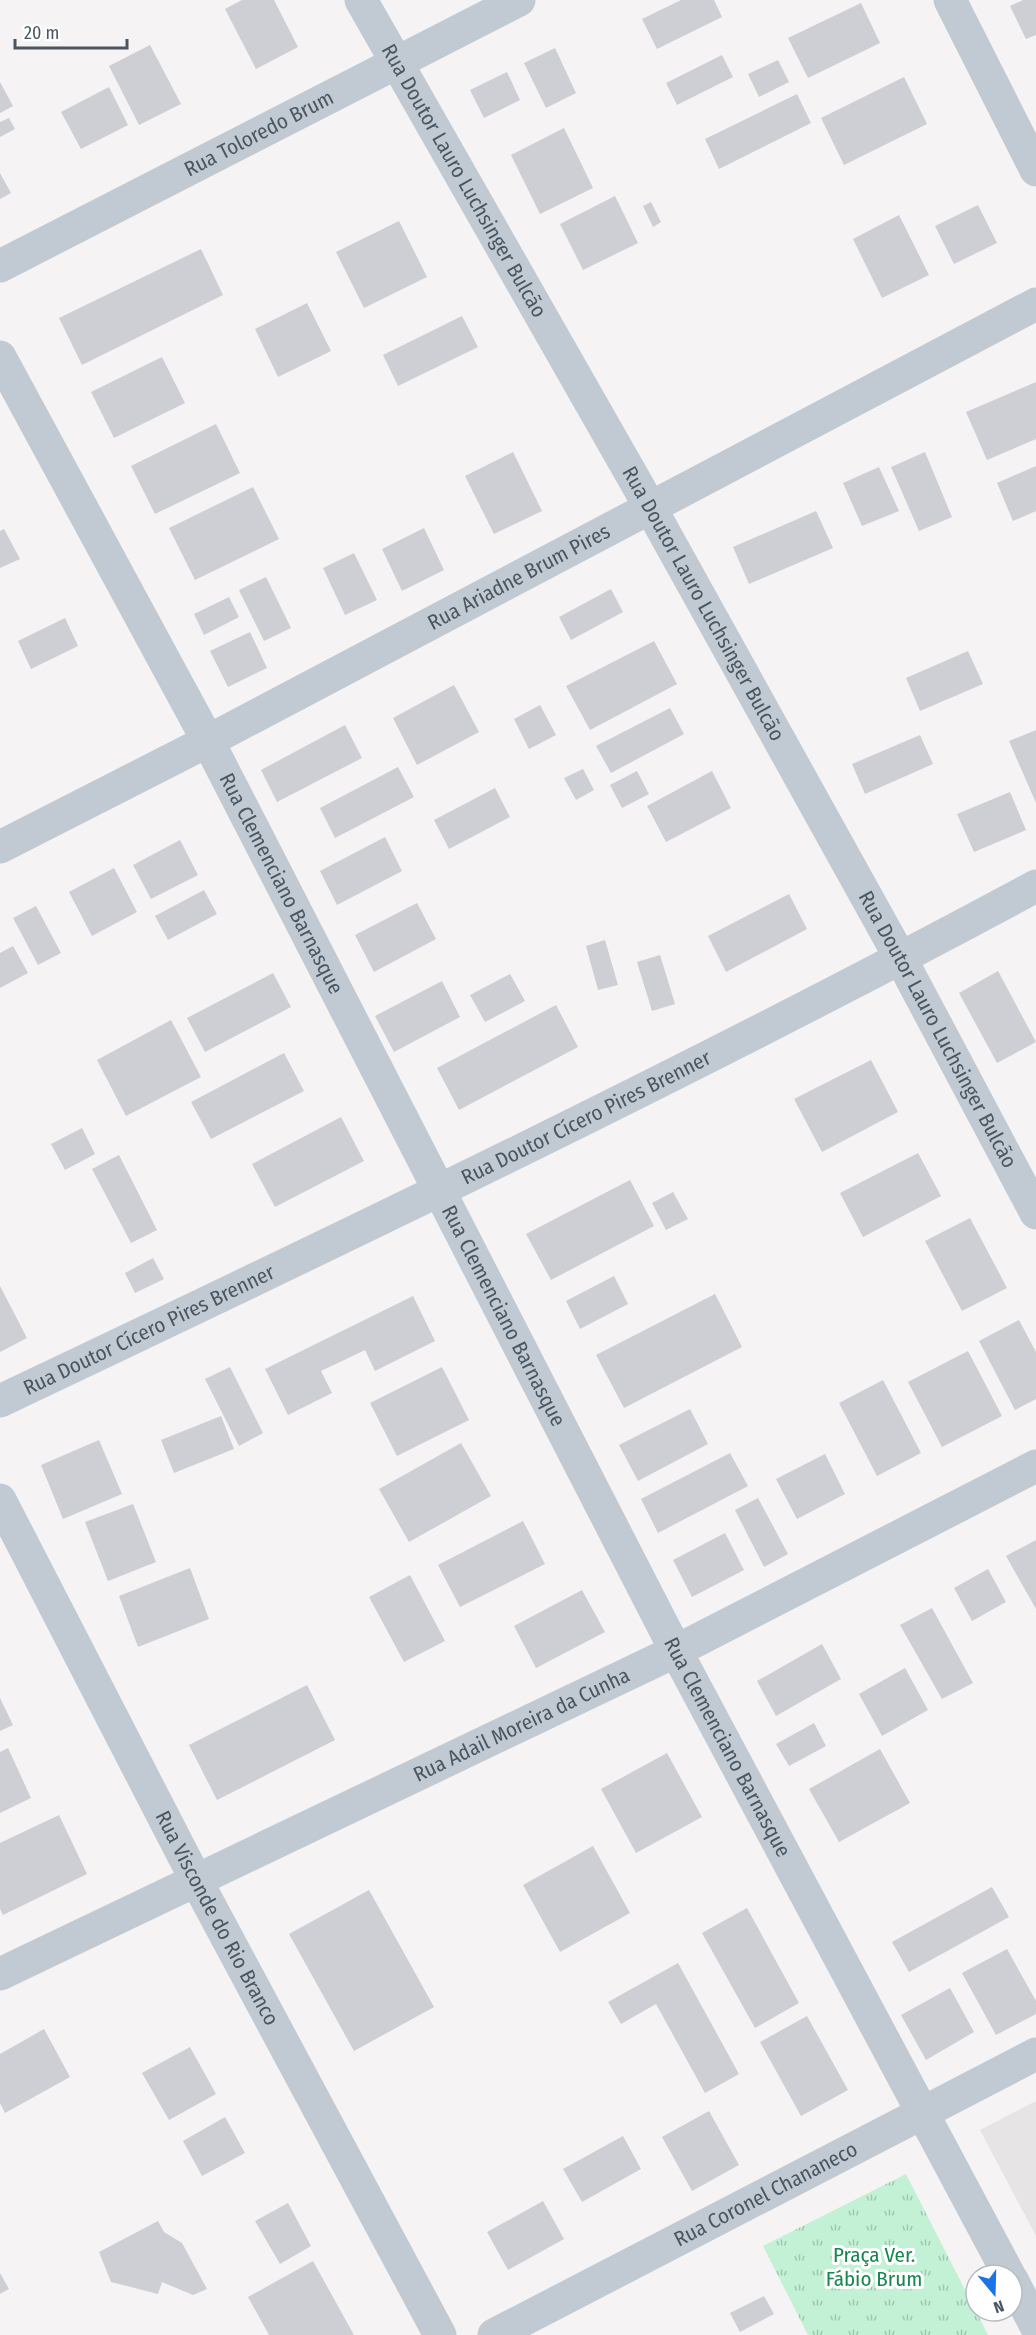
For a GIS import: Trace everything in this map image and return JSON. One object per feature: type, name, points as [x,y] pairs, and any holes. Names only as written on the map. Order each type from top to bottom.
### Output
[{"type":"street","name":"Rua Doutor Lauro Luchsinger Bulcão","points":[[361,0],[650,507],[901,959],[1036,1213]]},
{"type":"street","name":"Rua Toloredo Brum","points":[[0,266],[519,0]]},
{"type":"street","points":[[950,0],[1036,170]]},
{"type":"street","name":"Rua Ariadne Brum Pires","points":[[0,847],[208,741],[1036,304]]},
{"type":"street","name":"Rua Clemenciano Barnasque","points":[[0,357],[208,741],[441,1190],[676,1651],[1003,2263]]},
{"type":"street","name":"Rua Doutor Cícero Pires Brenner","points":[[0,1401],[441,1190],[901,959],[1036,886]]},
{"type":"street","name":"Rua Adail Moreira da Cunha","points":[[0,1974],[676,1651],[1036,1466]]},
{"type":"street","name":"Rua Visconde do Rio Branco","points":[[0,1500],[196,1880],[440,2335]]},
{"type":"street","name":"Rua Coronel Chananeco","points":[[494,2335],[1036,2054]]},
{"type":"street","points":[[1024,2303],[1036,2326]]},
{"type":"shaded area","points":[[1036,2101],[1036,2236],[980,2130]]},
{"type":"green space","name":"Praça Ver. Fábio Brum","points":[[906,2174],[964,2288],[964,2323],[982,2323],[988,2335],[808,2335],[763,2246]]},
{"type":"building","points":[[242,0],[274,0],[298,47],[256,69],[225,9]]},
{"type":"building","points":[[681,0],[714,0],[722,17],[657,49],[642,19]]},
{"type":"building","points":[[1023,0],[1036,0],[1036,35],[1026,39],[1010,6]]},
{"type":"building","points":[[861,3],[880,43],[808,78],[788,38]]},
{"type":"building","points":[[150,45],[181,104],[139,125],[109,66]]},
{"type":"building","points":[[555,48],[576,93],[546,108],[524,63]]},
{"type":"building","points":[[722,55],[733,77],[677,105],[666,83]]},
{"type":"building","points":[[778,60],[789,82],[759,97],[748,74]]},
{"type":"building","points":[[507,72],[520,100],[484,118],[470,90]]},
{"type":"building","points":[[904,77],[927,124],[844,165],[821,118]]},
{"type":"building","points":[[0,82],[13,106],[0,113]]},
{"type":"building","points":[[109,87],[128,125],[81,149],[61,112]]},
{"type":"building","points":[[797,94],[811,123],[719,169],[705,139]]},
{"type":"building","points":[[9,118],[15,129],[0,137],[0,122]]},
{"type":"building","points":[[564,128],[593,188],[540,214],[511,155]]},
{"type":"building","points":[[0,173],[11,193],[0,199]]},
{"type":"building","points":[[615,196],[638,243],[583,270],[560,224]]},
{"type":"building","points":[[651,202],[661,222],[653,227],[643,206]]},
{"type":"building","points":[[978,205],[997,243],[954,264],[935,226]]},
{"type":"building","points":[[899,215],[929,275],[882,298],[853,239]]},
{"type":"building","points":[[399,221],[427,277],[364,308],[336,252]]},
{"type":"building","points":[[201,249],[223,295],[82,365],[59,318]]},
{"type":"building","points":[[307,303],[331,351],[278,377],[255,329]]},
{"type":"building","points":[[462,316],[478,347],[398,386],[383,355]]},
{"type":"building","points":[[162,357],[185,403],[114,438],[91,392]]},
{"type":"building","points":[[1036,382],[1036,439],[987,460],[966,412]]},
{"type":"building","points":[[216,424],[240,473],[155,514],[131,466]]},
{"type":"building","points":[[513,452],[542,511],[494,534],[465,476]]},
{"type":"building","points":[[925,452],[952,517],[919,531],[891,467]]},
{"type":"building","points":[[1036,466],[1036,511],[1013,521],[997,483]]},
{"type":"building","points":[[879,467],[899,511],[862,526],[843,483]]},
{"type":"building","points":[[253,487],[279,539],[195,580],[169,528]]},
{"type":"building","points":[[816,511],[833,548],[749,584],[733,547]]},
{"type":"building","points":[[424,528],[444,570],[402,591],[382,549]]},
{"type":"building","points":[[4,529],[20,559],[0,568],[0,531]]},
{"type":"building","points":[[354,553],[377,600],[345,615],[323,568]]},
{"type":"building","points":[[266,577],[291,628],[264,641],[239,590]]},
{"type":"building","points":[[611,589],[623,612],[571,640],[559,617]]},
{"type":"building","points":[[229,597],[239,617],[204,635],[194,614]]},
{"type":"building","points":[[65,618],[78,646],[31,669],[18,641]]},
{"type":"building","points":[[250,632],[267,668],[228,687],[210,651]]},
{"type":"building","points":[[654,641],[677,684],[590,730],[566,686]]},
{"type":"building","points":[[968,651],[983,684],[920,711],[906,678]]},
{"type":"building","points":[[454,685],[479,732],[417,765],[393,718]]},
{"type":"building","points":[[540,705],[556,735],[529,749],[514,719]]},
{"type":"building","points":[[670,708],[684,734],[611,773],[596,746]]},
{"type":"building","points":[[345,725],[362,758],[277,802],[261,770]]},
{"type":"building","points":[[1036,730],[1036,803],[1009,741]]},
{"type":"building","points":[[920,735],[933,764],[865,794],[852,764]]},
{"type":"building","points":[[398,767],[414,797],[335,838],[320,808]]},
{"type":"building","points":[[583,769],[594,790],[576,800],[564,778]]},
{"type":"building","points":[[637,771],[649,794],[622,808],[610,785]]},
{"type":"building","points":[[712,771],[731,808],[666,842],[647,806]]},
{"type":"building","points":[[495,788],[510,817],[449,849],[434,820]]},
{"type":"building","points":[[1010,792],[1026,830],[974,852],[957,814]]},
{"type":"building","points":[[385,837],[402,871],[337,905],[320,871]]},
{"type":"building","points":[[180,840],[198,875],[151,899],[133,865]]},
{"type":"building","points":[[114,868],[137,912],[92,936],[69,892]]},
{"type":"building","points":[[204,890],[217,914],[168,940],[155,916]]},
{"type":"building","points":[[789,894],[807,929],[726,972],[708,936]]},
{"type":"building","points":[[417,903],[436,939],[374,972],[355,935]]},
{"type":"building","points":[[36,906],[61,953],[38,965],[13,918]]},
{"type":"building","points":[[605,940],[618,985],[598,990],[586,946]]},
{"type":"building","points":[[13,946],[28,973],[0,988],[0,953]]},
{"type":"building","points":[[660,955],[675,1004],[652,1011],[637,962]]},
{"type":"building","points":[[998,971],[1036,1042],[997,1063],[959,993]]},
{"type":"building","points":[[273,973],[291,1007],[205,1052],[187,1018]]},
{"type":"building","points":[[510,974],[525,1001],[485,1022],[470,995]]},
{"type":"building","points":[[442,981],[460,1017],[394,1052],[375,1016]]},
{"type":"building","points":[[556,1005],[578,1047],[459,1110],[437,1068]]},
{"type":"building","points":[[171,1020],[201,1077],[126,1116],[97,1060]]},
{"type":"building","points":[[284,1053],[304,1091],[211,1139],[191,1102]]},
{"type":"building","points":[[871,1060],[898,1112],[822,1152],[794,1099]]},
{"type":"building","points":[[341,1117],[364,1161],[275,1207],[252,1164]]},
{"type":"building","points":[[82,1128],[95,1154],[65,1170],[51,1144]]},
{"type":"building","points":[[918,1153],[941,1196],[863,1237],[840,1193]]},
{"type":"building","points":[[119,1155],[157,1230],[131,1243],[92,1169]]},
{"type":"building","points":[[630,1180],[654,1226],[551,1280],[526,1234]]},
{"type":"building","points":[[673,1192],[688,1219],[666,1230],[652,1203]]},
{"type":"building","points":[[970,1218],[1007,1288],[962,1311],[925,1241]]},
{"type":"building","points":[[153,1258],[164,1279],[135,1293],[125,1273]]},
{"type":"building","points":[[614,1276],[628,1304],[580,1329],[566,1301]]},
{"type":"building","points":[[0,1286],[27,1338],[0,1352]]},
{"type":"building","points":[[715,1294],[742,1347],[624,1408],[596,1355]]},
{"type":"building","points":[[413,1296],[435,1341],[375,1371],[365,1350],[321,1371],[332,1393],[288,1415],[265,1369]]},
{"type":"building","points":[[1019,1320],[1036,1352],[1036,1399],[1015,1410],[979,1341]]},
{"type":"building","points":[[968,1351],[1002,1416],[942,1447],[908,1382]]},
{"type":"building","points":[[230,1367],[263,1433],[239,1446],[205,1379]]},
{"type":"building","points":[[442,1367],[469,1420],[397,1456],[370,1403]]},
{"type":"building","points":[[883,1380],[921,1453],[877,1476],[839,1403]]},
{"type":"building","points":[[690,1409],[708,1444],[638,1481],[619,1445]]},
{"type":"building","points":[[221,1416],[234,1449],[174,1473],[161,1440]]},
{"type":"building","points":[[99,1440],[122,1494],[63,1519],[41,1465]]},
{"type":"building","points":[[461,1443],[491,1496],[409,1542],[379,1489]]},
{"type":"building","points":[[730,1453],[748,1486],[658,1533],[641,1499]]},
{"type":"building","points":[[825,1454],[845,1494],[797,1519],[776,1479]]},
{"type":"building","points":[[758,1498],[788,1554],[764,1567],[735,1510]]},
{"type":"building","points":[[133,1504],[156,1562],[108,1581],[85,1522]]},
{"type":"building","points":[[523,1521],[545,1564],[460,1607],[438,1565]]},
{"type":"building","points":[[725,1533],[744,1570],[692,1597],[673,1560]]},
{"type":"building","points":[[1036,1540],[1036,1609],[1006,1556]]},
{"type":"building","points":[[190,1568],[209,1619],[138,1647],[119,1596]]},
{"type":"building","points":[[988,1569],[1006,1602],[972,1621],[954,1588]]},
{"type":"building","points":[[410,1575],[445,1641],[404,1662],[369,1597]]},
{"type":"building","points":[[582,1590],[605,1632],[536,1668],[514,1626]]},
{"type":"building","points":[[932,1608],[973,1683],[942,1699],[900,1625]]},
{"type":"building","points":[[822,1644],[841,1679],[776,1716],[757,1681]]},
{"type":"building","points":[[905,1668],[928,1710],[882,1736],[859,1694]]},
{"type":"building","points":[[307,1685],[335,1740],[217,1800],[189,1745]]},
{"type":"building","points":[[0,1698],[13,1725],[0,1731]]},
{"type":"building","points":[[814,1723],[826,1746],[789,1766],[776,1744]]},
{"type":"building","points":[[8,1748],[31,1798],[0,1813],[0,1752]]},
{"type":"building","points":[[880,1749],[910,1803],[839,1842],[809,1789]]},
{"type":"building","points":[[667,1753],[702,1817],[636,1853],[601,1789]]},
{"type":"building","points":[[59,1815],[87,1874],[3,1915],[0,1909],[0,1843]]},
{"type":"building","points":[[593,1846],[630,1913],[560,1952],[523,1885]]},
{"type":"building","points":[[992,1887],[1009,1917],[909,1972],[892,1942]]},
{"type":"building","points":[[369,1890],[434,2007],[354,2051],[289,1934]]},
{"type":"building","points":[[747,1908],[799,2003],[755,2028],[702,1933]]},
{"type":"building","points":[[1007,1949],[1036,2001],[1036,2014],[996,2035],[962,1973]]},
{"type":"building","points":[[678,1963],[739,2074],[705,2093],[656,2004],[621,2024],[608,2002]]},
{"type":"building","points":[[950,1988],[974,2032],[926,2060],[901,2015]]},
{"type":"building","points":[[807,2016],[848,2090],[801,2116],[760,2042]]},
{"type":"building","points":[[44,2029],[70,2077],[5,2113],[0,2103],[0,2054]]},
{"type":"building","points":[[190,2047],[216,2094],[169,2120],[142,2073]]},
{"type":"building","points":[[709,2111],[739,2165],[692,2191],[662,2137]]},
{"type":"building","points":[[225,2117],[245,2153],[202,2176],[183,2141]]},
{"type":"building","points":[[623,2136],[641,2169],[582,2202],[563,2169]]},
{"type":"building","points":[[543,2201],[564,2239],[508,2270],[487,2232]]},
{"type":"building","points":[[288,2203],[311,2246],[280,2264],[255,2221]]},
{"type":"building","points":[[158,2221],[164,2232],[182,2243],[207,2289],[193,2295],[162,2282],[158,2294],[111,2282],[99,2252]]},
{"type":"building","points":[[313,2261],[354,2335],[269,2335],[248,2297]]},
{"type":"building","points":[[0,2273],[9,2289],[0,2294]]},
{"type":"building","points":[[764,2296],[774,2314],[740,2332],[730,2313]]}]
